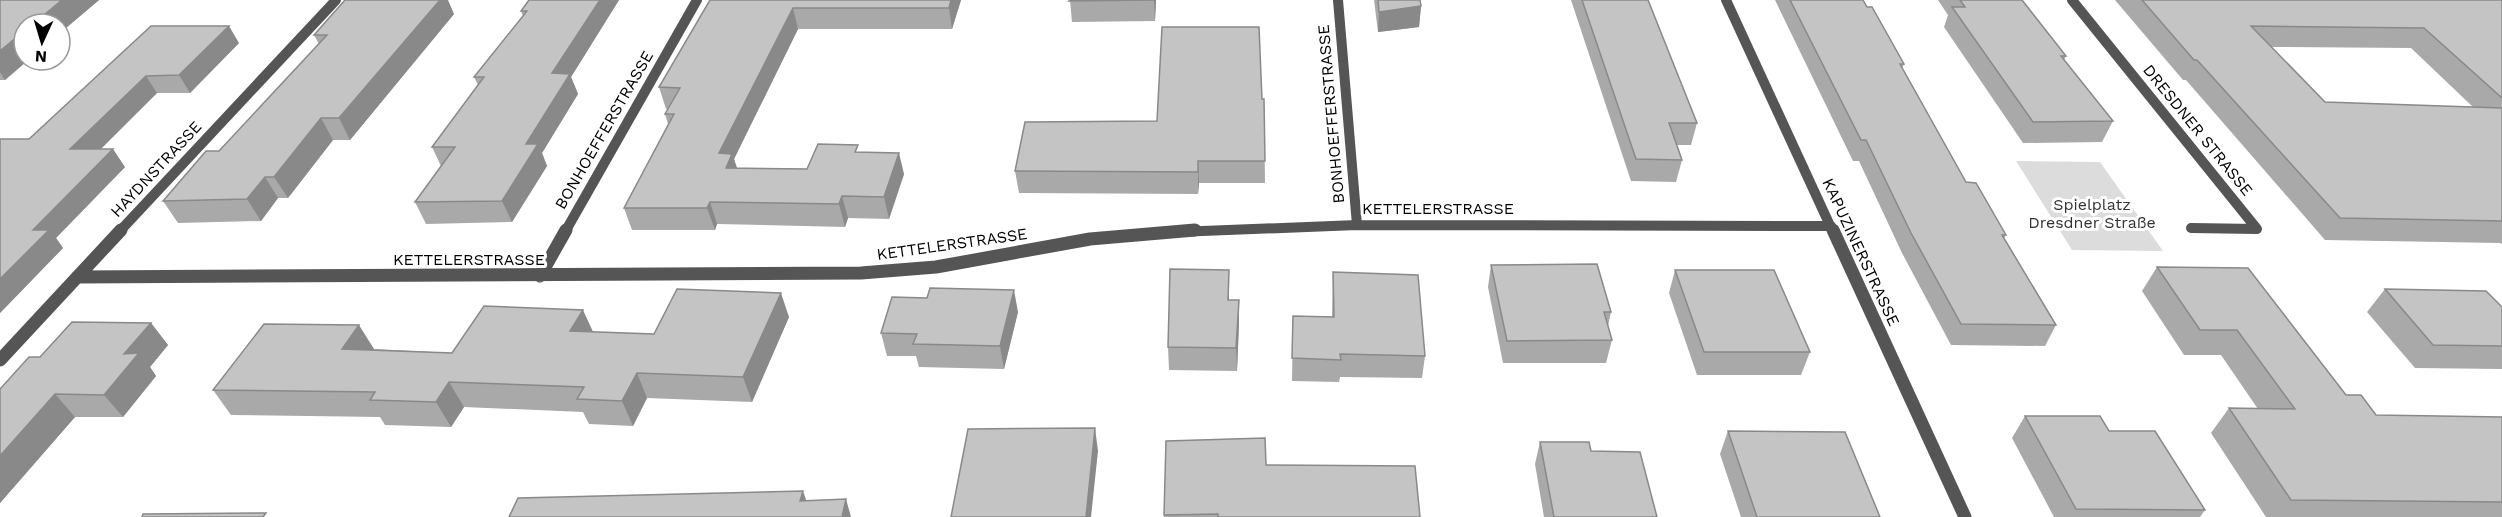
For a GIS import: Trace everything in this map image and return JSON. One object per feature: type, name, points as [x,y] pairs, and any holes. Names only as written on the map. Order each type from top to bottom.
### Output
[{"type":"street","name":"HAYDNSTRASSE","points":[[0,360],[336,0]]},
{"type":"street","name":"BONHOEFFERSTRASSE","points":[[540,276],[698,0]]},
{"type":"street","name":"BONHOEFFERSTRASSE","points":[[1338,0],[1357,225]]},
{"type":"street","name":"KAPUZINERSTRASSE","points":[[1726,0],[1965,517]]},
{"type":"street","name":"DRESDNER STRASSE","points":[[2072,0],[2257,229],[2191,228]]},
{"type":"street","name":"KETTELERSTRASSE","points":[[77,278],[861,273],[936,267],[1090,239],[1131,235],[1357,225],[1831,226]]},
{"type":"green space","name":"Spielplatz Dresdner Straße","points":[[2016,161],[2100,162],[2163,251],[2072,250]]},
{"type":"building","points":[[0,0],[62,0],[48,12],[12,12],[12,41],[0,51]]},
{"type":"building","points":[[345,0],[440,0],[339,118],[321,118],[274,177],[265,177],[247,199],[163,201],[206,151],[219,151],[327,35],[314,35]]},
{"type":"building","points":[[529,0],[600,0],[552,73],[570,74],[526,144],[538,144],[502,201],[415,202],[455,147],[432,147],[484,77],[474,77],[527,11],[521,11]]},
{"type":"building","points":[[710,0],[951,0],[949,8],[793,8],[719,153],[732,154],[726,168],[807,169],[818,144],[858,145],[855,152],[899,153],[884,197],[842,196],[839,204],[710,202],[707,208],[624,208],[674,114],[665,114],[680,88],[659,87]]},
{"type":"building","points":[[1070,0],[1154,0],[1069,1]]},
{"type":"building","points":[[1378,0],[1420,0],[1421,6],[1379,12]]},
{"type":"building","points":[[1582,0],[1648,0],[1697,123],[1669,123],[1682,160],[1636,159]]},
{"type":"building","points":[[1790,0],[1863,0],[1867,7],[1872,7],[1904,64],[1900,64],[1966,182],[1976,183],[2006,235],[2002,235],[2056,325],[1961,324],[1911,233],[1866,140],[1861,140]]},
{"type":"building","points":[[1960,0],[2022,0],[2066,56],[2061,56],[2113,121],[2033,122],[1952,7],[1965,7]]},
{"type":"building","points":[[2142,0],[2502,0],[2502,98],[2424,28],[2251,26],[2325,102],[2502,108],[2502,221],[2340,218],[2197,60],[2194,60]]},
{"type":"building","points":[[151,26],[229,26],[179,75],[146,76],[70,149],[113,149],[33,230],[49,230],[0,279],[0,139],[29,139]]},
{"type":"building","points":[[1162,27],[1259,27],[1265,161],[1198,161],[1198,172],[1015,171],[1025,122],[1157,121]]},
{"type":"building","points":[[1597,264],[1611,312],[1604,312],[1612,340],[1507,341],[1491,265]]},
{"type":"building","points":[[2157,267],[2248,268],[2346,395],[2361,395],[2376,415],[2502,417],[2502,502],[2291,500],[2229,408],[2295,409],[2237,330],[2200,330]]},
{"type":"building","points":[[1170,269],[1229,270],[1228,300],[1239,300],[1236,348],[1168,347]]},
{"type":"building","points":[[1675,270],[1774,270],[1810,352],[1704,352]]},
{"type":"building","points":[[1333,272],[1418,275],[1425,356],[1340,354],[1341,360],[1292,358],[1293,316],[1334,317]]},
{"type":"building","points":[[930,288],[1014,290],[1000,346],[913,344],[917,334],[881,333],[892,297],[927,298]]},
{"type":"building","points":[[677,289],[781,293],[743,377],[637,373],[622,401],[577,399],[584,387],[449,382],[436,402],[370,400],[375,392],[213,390],[264,324],[359,325],[342,349],[452,353],[484,306],[583,310],[570,331],[654,334]]},
{"type":"building","points":[[2385,289],[2486,291],[2502,307],[2502,346],[2433,345]]},
{"type":"building","points":[[72,322],[151,323],[124,354],[139,353],[104,395],[55,394],[0,456],[0,389],[29,357],[40,357]]},
{"type":"building","points":[[2025,416],[2100,416],[2109,431],[2155,431],[2205,510],[2076,509]]},
{"type":"building","points":[[1095,428],[1086,517],[951,517],[968,429]]},
{"type":"building","points":[[1728,431],[1845,432],[1880,517],[1757,517]]},
{"type":"building","points":[[1265,438],[1266,465],[1415,466],[1420,517],[1164,515],[1166,441]]},
{"type":"building","points":[[1540,442],[1589,442],[1591,451],[1640,452],[1657,517],[1554,517]]},
{"type":"building","points":[[803,491],[800,501],[846,499],[842,517],[509,517],[518,498]]},
{"type":"building","points":[[266,513],[263,517],[142,517],[143,514]]}]
